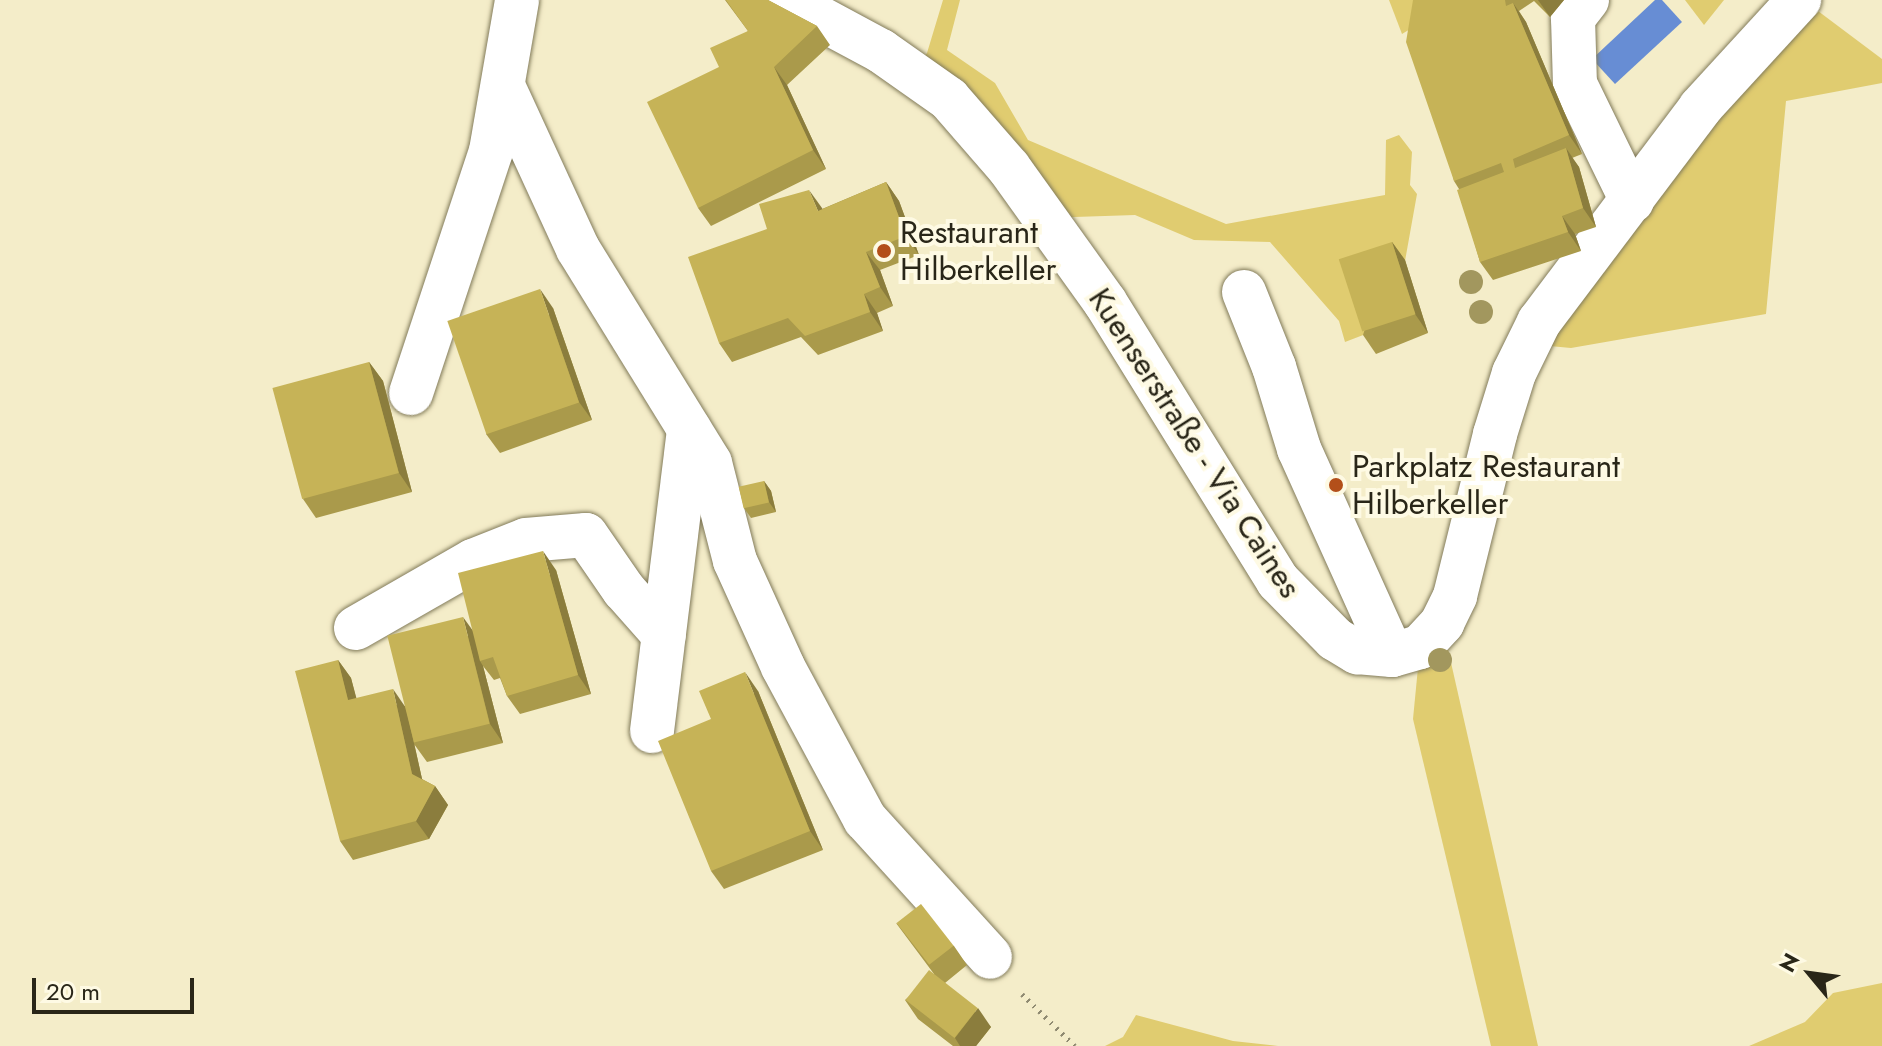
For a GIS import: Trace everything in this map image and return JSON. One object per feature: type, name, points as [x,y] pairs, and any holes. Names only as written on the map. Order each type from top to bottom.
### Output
[{"type":"street","points":[[411,393],[491,151],[517,0]]},
{"type":"street","name":"Kuenserstraße - Via Caines","points":[[786,0],[881,51],[949,99],[1009,168],[1105,302],[1278,581],[1335,639],[1357,652],[1392,655]]},
{"type":"street","points":[[1587,0],[1573,18],[1575,84],[1632,201]]},
{"type":"street","points":[[1244,292],[1274,367],[1299,449],[1392,655],[1420,647],[1442,623],[1467,558],[1495,434],[1514,373],[1539,322],[1700,108],[1799,0]]},
{"type":"street","points":[[503,86],[578,249],[710,463],[735,561],[777,654],[865,819],[990,957]]},
{"type":"street","points":[[652,731],[689,429]]},
{"type":"street","points":[[356,628],[473,561],[526,540],[586,535],[624,590],[664,635]]},
{"type":"path","points":[[990,957],[1033,1006],[1075,1046]]},
{"type":"shaded area","points":[[943,0],[960,0],[947,50],[995,83],[1028,140],[1226,224],[1385,195],[1386,140],[1399,135],[1412,152],[1410,185],[1417,194],[1405,261],[1371,332],[1345,342],[1339,321],[1270,242],[1194,240],[1135,215],[1044,218],[913,74],[927,53]]},
{"type":"shaded area","points":[[1389,0],[1444,0],[1425,20],[1402,34]]},
{"type":"shaded area","points":[[1685,0],[1724,0],[1704,25]]},
{"type":"shaded area","points":[[1818,11],[1882,59],[1882,83],[1786,101],[1766,314],[1571,348],[1528,344],[1768,36]]},
{"type":"shaded area","points":[[1442,623],[1538,1046],[1491,1046],[1413,719],[1420,647]]},
{"type":"shaded area","points":[[1882,983],[1882,1046],[1749,1046],[1805,1022],[1833,993]]},
{"type":"shaded area","points":[[1136,1015],[1233,1041],[1278,1046],[1105,1046],[1123,1037]]},
{"type":"water","points":[[1655,0],[1662,0],[1682,22],[1615,84],[1592,59]]},
{"type":"building","points":[[726,0],[768,0],[817,26],[774,67],[813,150],[698,208],[647,102],[719,67],[710,48],[748,31]]},
{"type":"building","points":[[1413,0],[1505,0],[1506,6],[1513,3],[1569,135],[1513,159],[1515,168],[1566,148],[1583,208],[1562,216],[1568,232],[1480,262],[1457,190],[1504,172],[1501,163],[1454,181],[1406,42]]},
{"type":"building","points":[[886,182],[906,236],[866,252],[880,287],[864,294],[870,312],[805,336],[788,318],[719,343],[688,257],[767,229],[759,204],[809,190],[818,211]]},
{"type":"building","points":[[1392,242],[1415,314],[1362,332],[1339,259]]},
{"type":"building","points":[[540,289],[579,402],[486,434],[447,321]]},
{"type":"building","points":[[369,362],[399,473],[302,499],[272,388]]},
{"type":"building","points":[[764,481],[769,502],[744,508],[739,487]]},
{"type":"building","points":[[543,551],[578,675],[507,696],[493,657],[480,661],[458,573]]},
{"type":"building","points":[[463,617],[490,724],[414,743],[387,636]]},
{"type":"building","points":[[338,660],[348,700],[393,689],[412,774],[435,786],[416,821],[340,841],[295,671]]},
{"type":"building","points":[[745,672],[810,831],[711,871],[658,741],[711,719],[699,691]]},
{"type":"building","points":[[921,904],[954,946],[929,965],[897,923]]},
{"type":"building","points":[[929,970],[978,1008],[954,1038],[906,1000]]},
{"type":"place","name":"Restaurant Hilberkeller","points":[[884,251]]},
{"type":"place","name":"Parkplatz Restaurant Hilberkeller","points":[[1336,485]]}]
